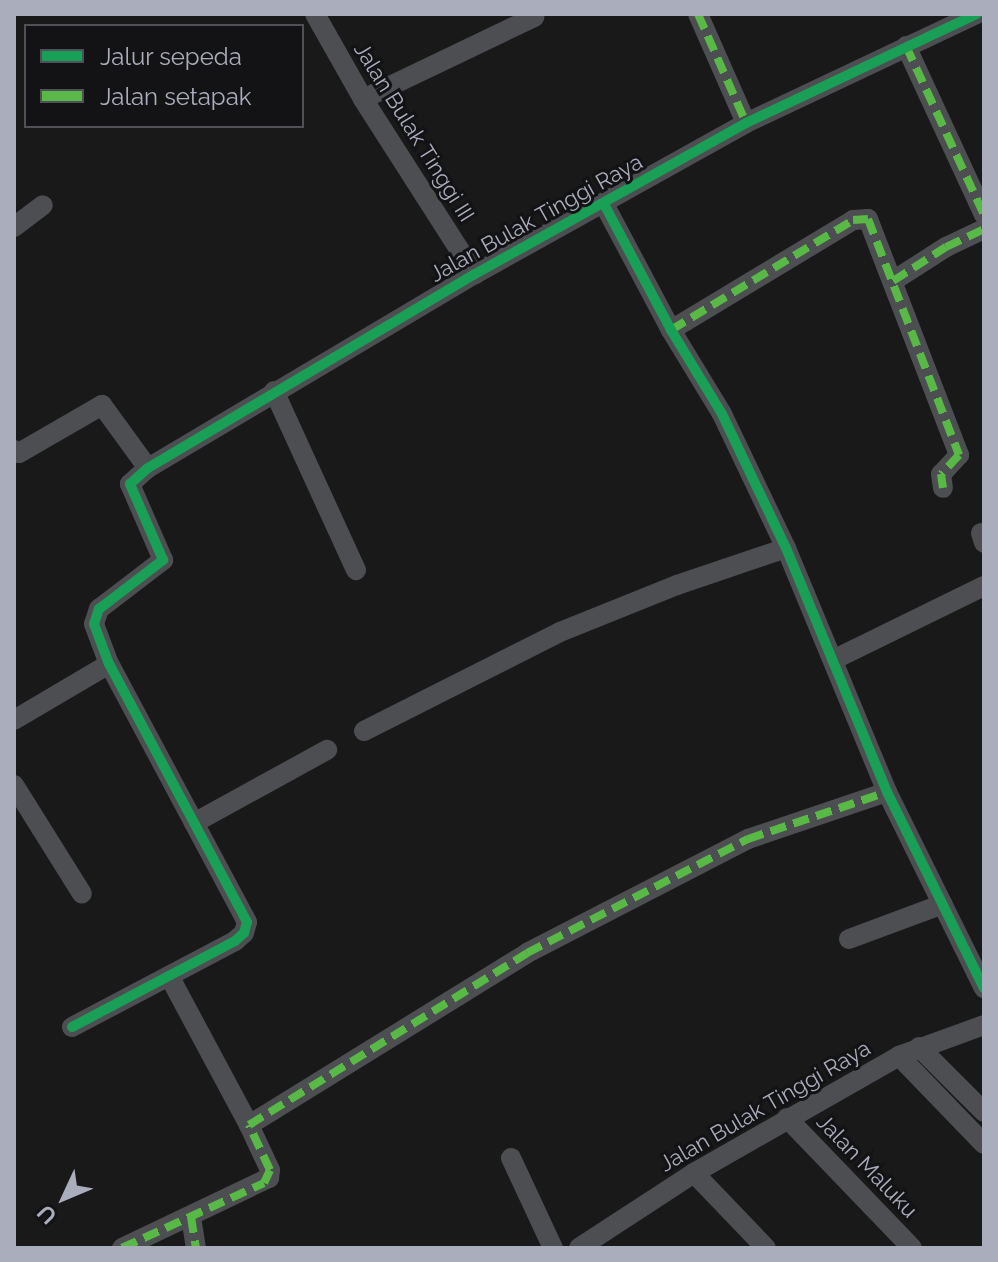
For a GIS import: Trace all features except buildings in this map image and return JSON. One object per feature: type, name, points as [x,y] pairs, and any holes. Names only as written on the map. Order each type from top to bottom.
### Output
[{"type":"street","name":"Jalan Bulak Tinggi III","points":[[315,14],[363,99],[475,274]]},
{"type":"street","points":[[698,14],[746,123]]},
{"type":"street","name":"Jalan Bulak Tinggi Raya","points":[[109,664],[93,616],[163,560],[130,484],[148,468],[475,274],[746,123],[971,15]]},
{"type":"street","points":[[363,99],[534,17]]},
{"type":"street","points":[[906,46],[984,215]]},
{"type":"street","points":[[604,204],[671,330],[722,414],[786,548],[887,792],[984,988]]},
{"type":"street","points":[[14,227],[43,205]]},
{"type":"street","points":[[671,330],[853,220],[868,219],[959,455],[941,474],[943,488]]},
{"type":"street","points":[[893,281],[946,247],[984,229]]},
{"type":"street","points":[[274,391],[356,570]]},
{"type":"street","points":[[14,450],[19,453],[102,405],[148,468]]},
{"type":"street","points":[[364,731],[560,632],[677,585],[786,548]]},
{"type":"street","points":[[833,660],[984,586]]},
{"type":"street","points":[[14,720],[109,664],[247,922],[244,933],[235,941],[72,1027]]},
{"type":"street","points":[[194,823],[327,750]]},
{"type":"street","points":[[14,785],[82,894]]},
{"type":"street","points":[[249,1125],[527,953],[748,839],[887,792]]},
{"type":"street","points":[[849,939],[943,904]]},
{"type":"street","points":[[122,1248],[269,1178],[270,1170],[249,1125],[169,976]]},
{"type":"street","name":"Jalan Bulak Tinggi Raya","points":[[579,1248],[609,1241],[694,1173],[899,1056],[984,1025]]},
{"type":"street","points":[[919,1047],[984,1112]]},
{"type":"street","points":[[899,1056],[984,1144]]},
{"type":"street","name":"Jalan Maluku","points":[[787,1118],[912,1248]]},
{"type":"street","points":[[511,1158],[553,1248]]},
{"type":"street","points":[[694,1173],[766,1248]]},
{"type":"street","points":[[191,1217],[196,1248]]},
{"type":"marked path","points":[[698,14],[746,123]]},
{"type":"marked path","points":[[906,46],[984,215]]},
{"type":"marked path","points":[[671,330],[853,220],[868,219],[959,455],[941,474],[943,488]]},
{"type":"marked path","points":[[893,281],[946,247],[984,229]]},
{"type":"marked path","points":[[122,1248],[264,1183],[270,1170],[249,1125],[527,953],[748,839],[887,792]]},
{"type":"marked path","points":[[191,1217],[196,1248]]},
{"type":"cycle path","points":[[72,1027],[235,941],[244,933],[247,922],[109,664],[94,624],[99,609],[163,560],[130,484],[148,468],[475,274],[746,123],[977,14]]},
{"type":"cycle path","points":[[604,204],[671,330],[722,414],[786,548],[887,792],[984,988]]}]
